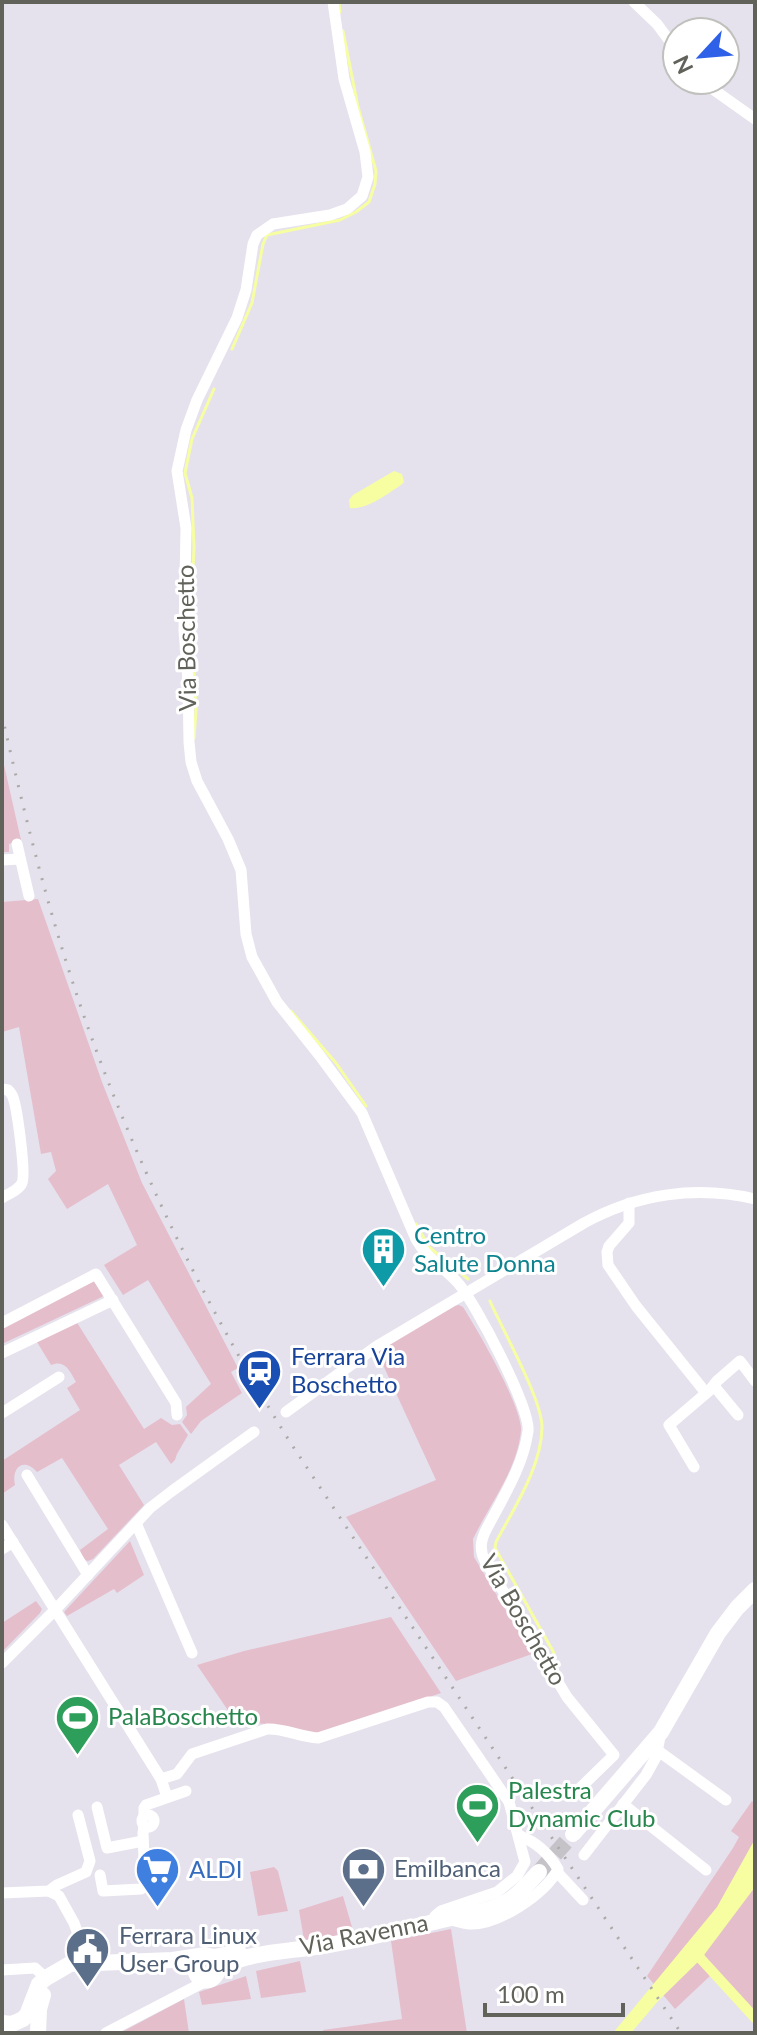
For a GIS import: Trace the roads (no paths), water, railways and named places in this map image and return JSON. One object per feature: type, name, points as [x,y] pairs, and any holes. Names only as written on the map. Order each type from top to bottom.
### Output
[{"type":"main road","points":[[573,1834],[661,1732],[718,1633],[755,1590]]},
{"type":"main road","name":"Via Ravenna","points":[[50,1975],[70,1964],[173,1960],[204,1970],[242,1951],[320,1947],[393,1933],[492,1908],[510,1900],[539,1872]]},
{"type":"main road","points":[[38,2033],[39,2009],[50,1975]]},
{"type":"main road","points":[[2,2023],[12,2024],[27,2015],[39,1984],[50,1975]]},
{"type":"main road","points":[[6,2032],[19,2033],[39,2009]]},
{"type":"main road","points":[[39,2009],[46,2023],[46,2033]]},
{"type":"street","name":"Via Boschetto","points":[[333,2],[344,79],[365,152],[368,177],[362,196],[347,209],[330,215],[273,224],[257,235],[242,303],[186,430],[177,471],[186,528],[184,630],[190,754],[200,788],[239,862],[244,887],[247,943],[259,972],[277,1002],[362,1113],[419,1245],[465,1293],[492,1339],[528,1422],[526,1443],[517,1470],[482,1537],[482,1557],[567,1697],[614,1755],[575,1793]]},
{"type":"street","points":[[634,2],[661,31]]},
{"type":"street","points":[[723,96],[755,119]]},
{"type":"street","points":[[17,844],[29,896]]},
{"type":"street","points":[[2,860],[20,859]]},
{"type":"street","points":[[2,1089],[13,1096],[23,1175],[21,1185],[2,1198]]},
{"type":"street","points":[[286,1412],[377,1346],[584,1223],[629,1203],[673,1193],[721,1192],[755,1199]]},
{"type":"street","points":[[629,1203],[629,1223],[610,1242],[608,1265],[636,1306],[710,1390],[738,1415]]},
{"type":"street","points":[[2,1323],[96,1274],[176,1403],[177,1415]]},
{"type":"street","points":[[2,1353],[113,1300]]},
{"type":"street","points":[[694,1467],[669,1425],[740,1361],[755,1381]]},
{"type":"street","points":[[2,1413],[59,1377]]},
{"type":"street","points":[[2,1663],[162,1498],[254,1432]]},
{"type":"street","points":[[27,1475],[88,1575]]},
{"type":"street","points":[[136,1523],[192,1653]]},
{"type":"street","points":[[2,1525],[7,1546],[55,1610],[161,1779],[167,1797]]},
{"type":"street","points":[[161,1779],[177,1774],[192,1754],[267,1729],[318,1738],[433,1701],[444,1707],[509,1802],[525,1862],[517,1876],[497,1892],[441,1911],[435,1916],[441,1920]]},
{"type":"street","points":[[584,1855],[646,1775],[656,1757],[661,1732]]},
{"type":"street","points":[[657,1750],[726,1800]]},
{"type":"street","points":[[100,1875],[103,1891],[144,1888],[144,1808],[186,1791]]},
{"type":"street","points":[[623,1804],[706,1870]]},
{"type":"street","points":[[97,1807],[107,1848],[143,1841]]},
{"type":"street","points":[[49,1891],[88,1869],[90,1861],[78,1815]]},
{"type":"street","points":[[520,1836],[550,1857],[583,1900]]},
{"type":"street","name":"Via Ravenna","points":[[441,1920],[482,1923],[516,1909],[529,1900],[557,1869]]},
{"type":"street","points":[[2,1893],[49,1891],[59,1896],[77,1931],[80,1964]]},
{"type":"street","points":[[2,1970],[35,1968],[50,1975]]},
{"type":"street","points":[[106,2033],[204,1970]]},
{"type":"waterway","points":[[339,2],[340,12]]},
{"type":"waterway","points":[[232,349],[252,303],[267,235],[340,220],[369,202],[376,171],[358,107],[343,31]]},
{"type":"waterway","points":[[194,738],[196,711],[191,615],[194,547],[192,498],[185,473],[192,439],[214,389]]},
{"type":"waterway","points":[[291,1011],[336,1063],[366,1106]]},
{"type":"waterway","points":[[416,1224],[429,1247],[468,1279]]},
{"type":"waterway","points":[[490,1301],[529,1382],[542,1427],[532,1472],[495,1548],[554,1653]]},
{"type":"waterway","points":[[696,1950],[755,2018]]},
{"type":"tunnel","points":[[539,1872],[573,1834]]},
{"type":"railway","points":[[2,715],[43,882],[95,1047],[136,1149],[207,1298],[290,1442],[681,2033]]},
{"type":"place","name":"Centro Salute Donna","points":[[383,1289]]},
{"type":"place","name":"Ferrara Via Boschetto","points":[[260,1410]]},
{"type":"place","name":"PalaBoschetto","points":[[77,1756]]},
{"type":"place","name":"Palestra Dynamic Club","points":[[477,1844]]},
{"type":"place","name":"Emilbanca","points":[[363,1908]]},
{"type":"place","name":"ALDI","points":[[158,1909]]},
{"type":"place","name":"Ferrara Linux User Group","points":[[88,1989]]}]
